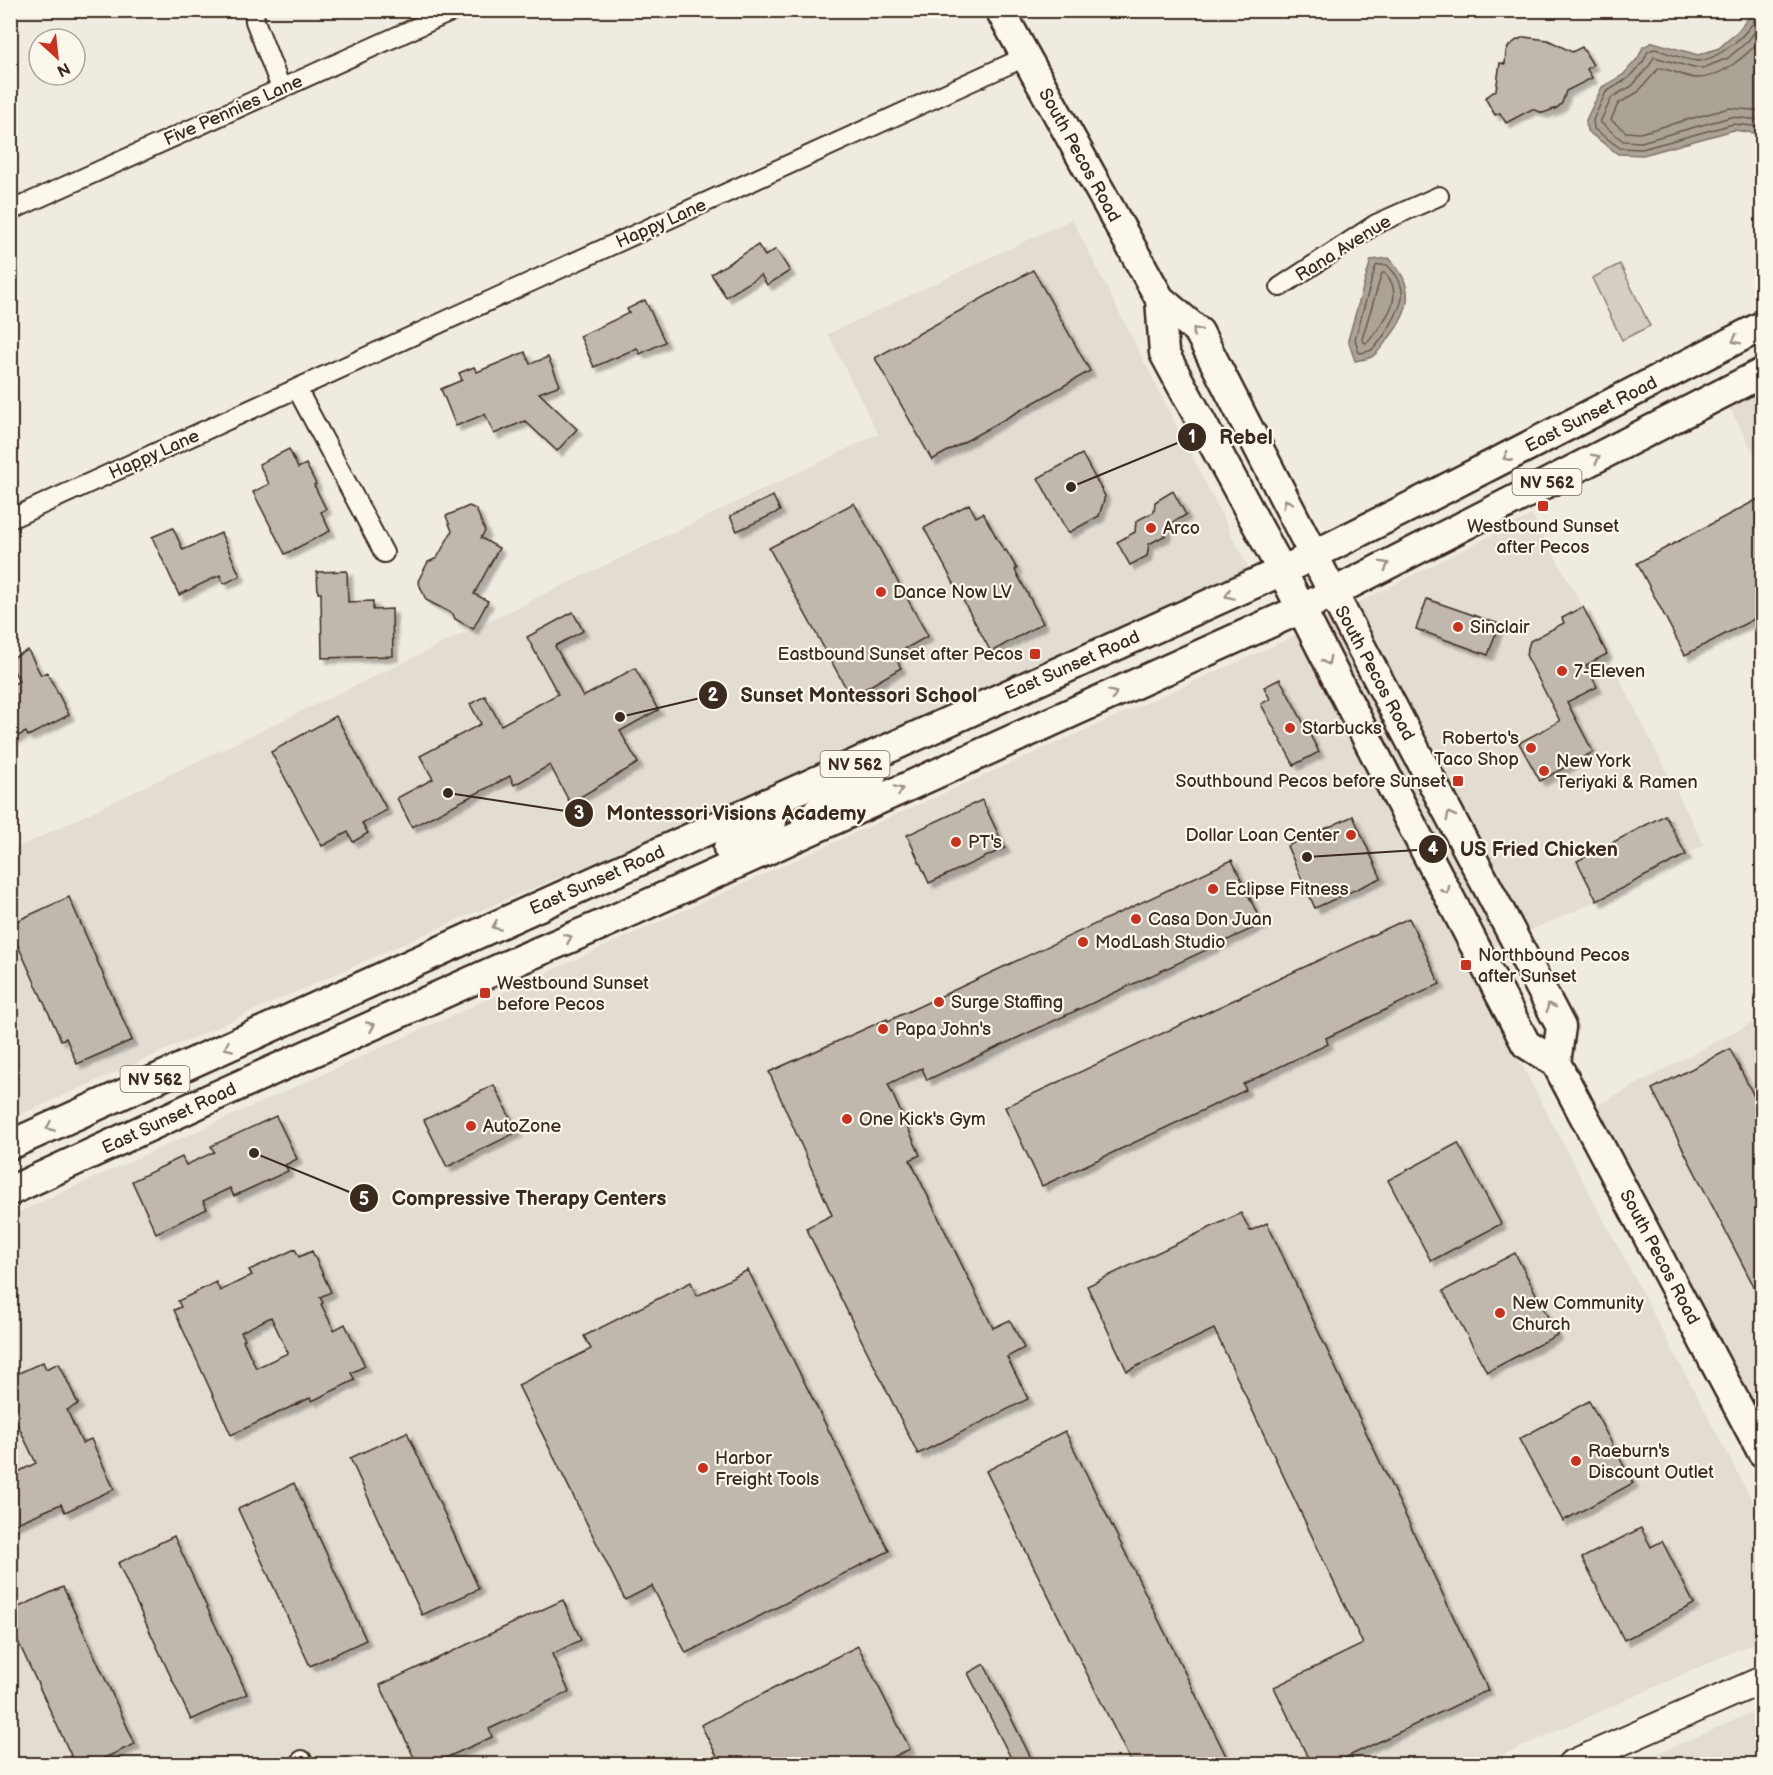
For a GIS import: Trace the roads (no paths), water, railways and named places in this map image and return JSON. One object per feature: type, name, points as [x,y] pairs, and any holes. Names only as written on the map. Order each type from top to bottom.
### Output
[{"type":"main road","name":"South Pecos Road","points":[[1000,10],[1160,299],[1199,332],[1561,1027],[1556,1063]]},
{"type":"main road","name":"South Pecos Road","points":[[1160,299],[1164,353],[1282,571],[1526,1044],[1556,1063],[1762,1452]]},
{"type":"main road","name":"East Sunset Road","points":[[10,1145],[1282,571],[1762,326]]},
{"type":"main road","points":[[1722,394],[1762,356]]},
{"type":"main road","name":"East Sunset Road","points":[[10,1191],[288,1063],[1301,609],[1762,373]]},
{"type":"main road","points":[[805,833],[806,823],[837,794],[924,751],[940,736],[944,724]]},
{"type":"main road","points":[[669,894],[672,886],[684,874],[726,849],[756,835],[772,822],[773,815],[767,803]]},
{"type":"main road","points":[[300,1014],[317,1050]]},
{"type":"main road","points":[[270,1028],[288,1063]]},
{"type":"street","points":[[254,10],[255,21],[281,88]]},
{"type":"street","name":"Five Pennies Lane","points":[[10,211],[455,10]]},
{"type":"street","name":"Happy Lane","points":[[10,519],[1025,57]]},
{"type":"street","name":"Rana Avenue","points":[[1280,287],[1376,224],[1440,196]]},
{"type":"street","points":[[297,389],[384,553]]},
{"type":"street","points":[[1571,1764],[1762,1680]]},
{"type":"water","points":[[1754,11],[1762,11],[1762,132],[1759,134],[1734,130],[1643,155],[1618,154],[1587,131],[1586,120],[1602,87],[1623,75],[1638,58],[1643,47],[1653,42],[1698,55],[1719,48],[1737,32]]},
{"type":"water","points":[[1389,258],[1403,278],[1407,297],[1406,307],[1397,327],[1377,352],[1369,358],[1355,361],[1348,340],[1371,260]]},
{"type":"place","name":"Rebel","points":[[1071,487]]},
{"type":"place","name":"Westbound Sunset after Pecos","points":[[1543,506]]},
{"type":"place","name":"Arco","points":[[1151,528]]},
{"type":"place","name":"Dance Now LV","points":[[881,592]]},
{"type":"place","name":"Sinclair","points":[[1458,627]]},
{"type":"place","name":"Eastbound Sunset after Pecos","points":[[1035,654]]},
{"type":"place","name":"7-Eleven","points":[[1562,671]]},
{"type":"place","name":"Sunset Montessori School","points":[[620,717]]},
{"type":"place","name":"Starbucks","points":[[1290,728]]},
{"type":"place","name":"Roberto's Taco Shop","points":[[1531,748]]},
{"type":"place","name":"New York Teriyaki & Ramen","points":[[1544,771]]},
{"type":"place","name":"Southbound Pecos before Sunset","points":[[1458,781]]},
{"type":"place","name":"Montessori Visions Academy","points":[[448,793]]},
{"type":"place","name":"Dollar Loan Center","points":[[1351,835]]},
{"type":"place","name":"PT's","points":[[956,842]]},
{"type":"place","name":"US Fried Chicken","points":[[1307,857]]},
{"type":"place","name":"Eclipse Fitness","points":[[1213,889]]},
{"type":"place","name":"Casa Don Juan","points":[[1136,919]]},
{"type":"place","name":"ModLash Studio","points":[[1083,942]]},
{"type":"place","name":"Northbound Pecos after Sunset","points":[[1466,965]]},
{"type":"place","name":"Westbound Sunset before Pecos","points":[[485,993]]},
{"type":"place","name":"Surge Staffing","points":[[939,1002]]},
{"type":"place","name":"Papa John's","points":[[883,1029]]},
{"type":"place","name":"One Kick's Gym","points":[[847,1119]]},
{"type":"place","name":"AutoZone","points":[[471,1126]]},
{"type":"place","name":"Compressive Therapy Centers","points":[[254,1153]]},
{"type":"place","name":"New Community Church","points":[[1500,1313]]},
{"type":"place","name":"Raeburn's Discount Outlet","points":[[1576,1461]]},
{"type":"place","name":"Harbor Freight Tools","points":[[703,1468]]}]
